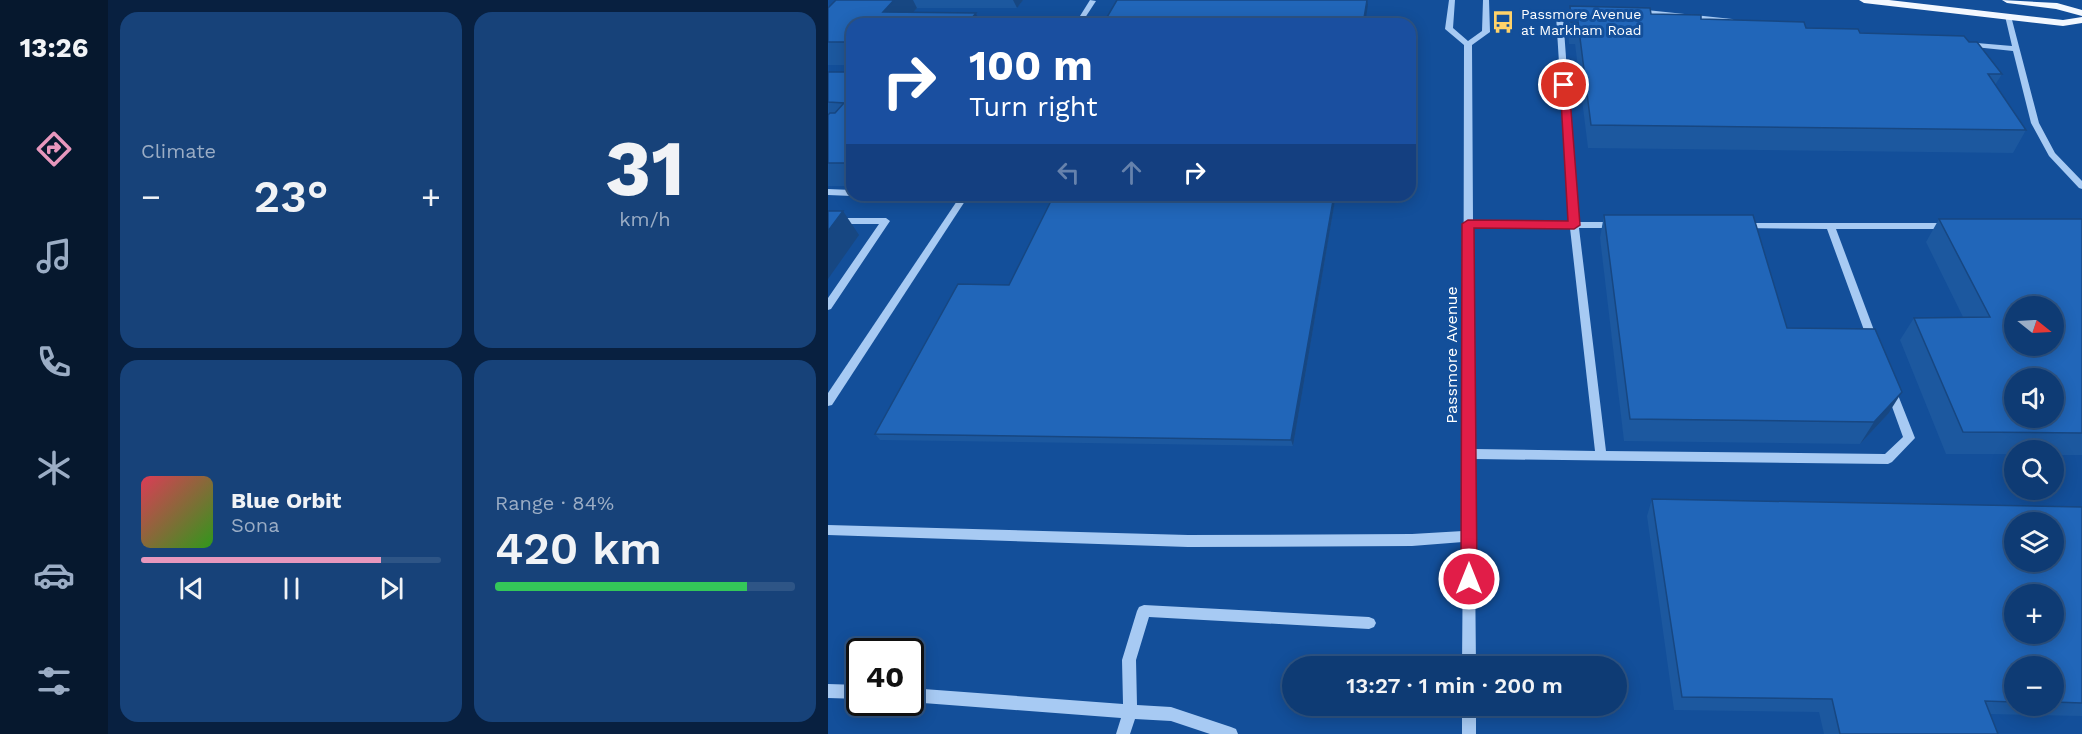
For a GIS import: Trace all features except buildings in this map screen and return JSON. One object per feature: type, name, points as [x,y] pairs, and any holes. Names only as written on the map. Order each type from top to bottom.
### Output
[{"type":"main road","points":[[1864,0],[2063,23],[2082,20]]},
{"type":"main road","points":[[2007,0],[2057,6],[2082,13]]},
{"type":"street","points":[[1452,0],[1449,29],[1468,44],[1486,32],[1486,0]]},
{"type":"street","points":[[1082,18],[1093,1]]},
{"type":"street","points":[[1588,8],[1576,8],[1559,15],[1574,225],[1601,455]]},
{"type":"street","points":[[1624,10],[1743,22]]},
{"type":"street","points":[[2008,16],[2035,123],[2052,154],[2082,186]]},
{"type":"street","points":[[1958,43],[2017,49]]},
{"type":"street","name":"Passmore Avenue","points":[[1468,44],[1469,656]]},
{"type":"street","points":[[2069,171],[2082,173]]},
{"type":"street","points":[[828,192],[846,193]]},
{"type":"street","points":[[828,402],[961,201]]},
{"type":"street","points":[[828,221],[886,221],[828,306]]},
{"type":"street","points":[[1468,224],[1620,225]]},
{"type":"street","points":[[1737,225],[1962,226]]},
{"type":"street","points":[[1830,226],[1876,349]]},
{"type":"street","points":[[1469,453],[1888,459],[1909,438],[1888,382]]},
{"type":"street","points":[[828,530],[1188,541],[1412,540],[1469,536]]},
{"type":"street","points":[[1123,734],[1130,712],[1130,660],[1144,611],[1369,623]]},
{"type":"street","points":[[828,691],[846,692]]},
{"type":"street","points":[[924,697],[1172,714],[1231,734]]},
{"type":"street","points":[[1469,716],[1469,734]]},
{"type":"place","name":"Passmore Avenue at Markham Road","points":[[1503,22]]},
{"type":"route","points":[[1469,579],[1468,224],[1574,225],[1564,85]]}]
